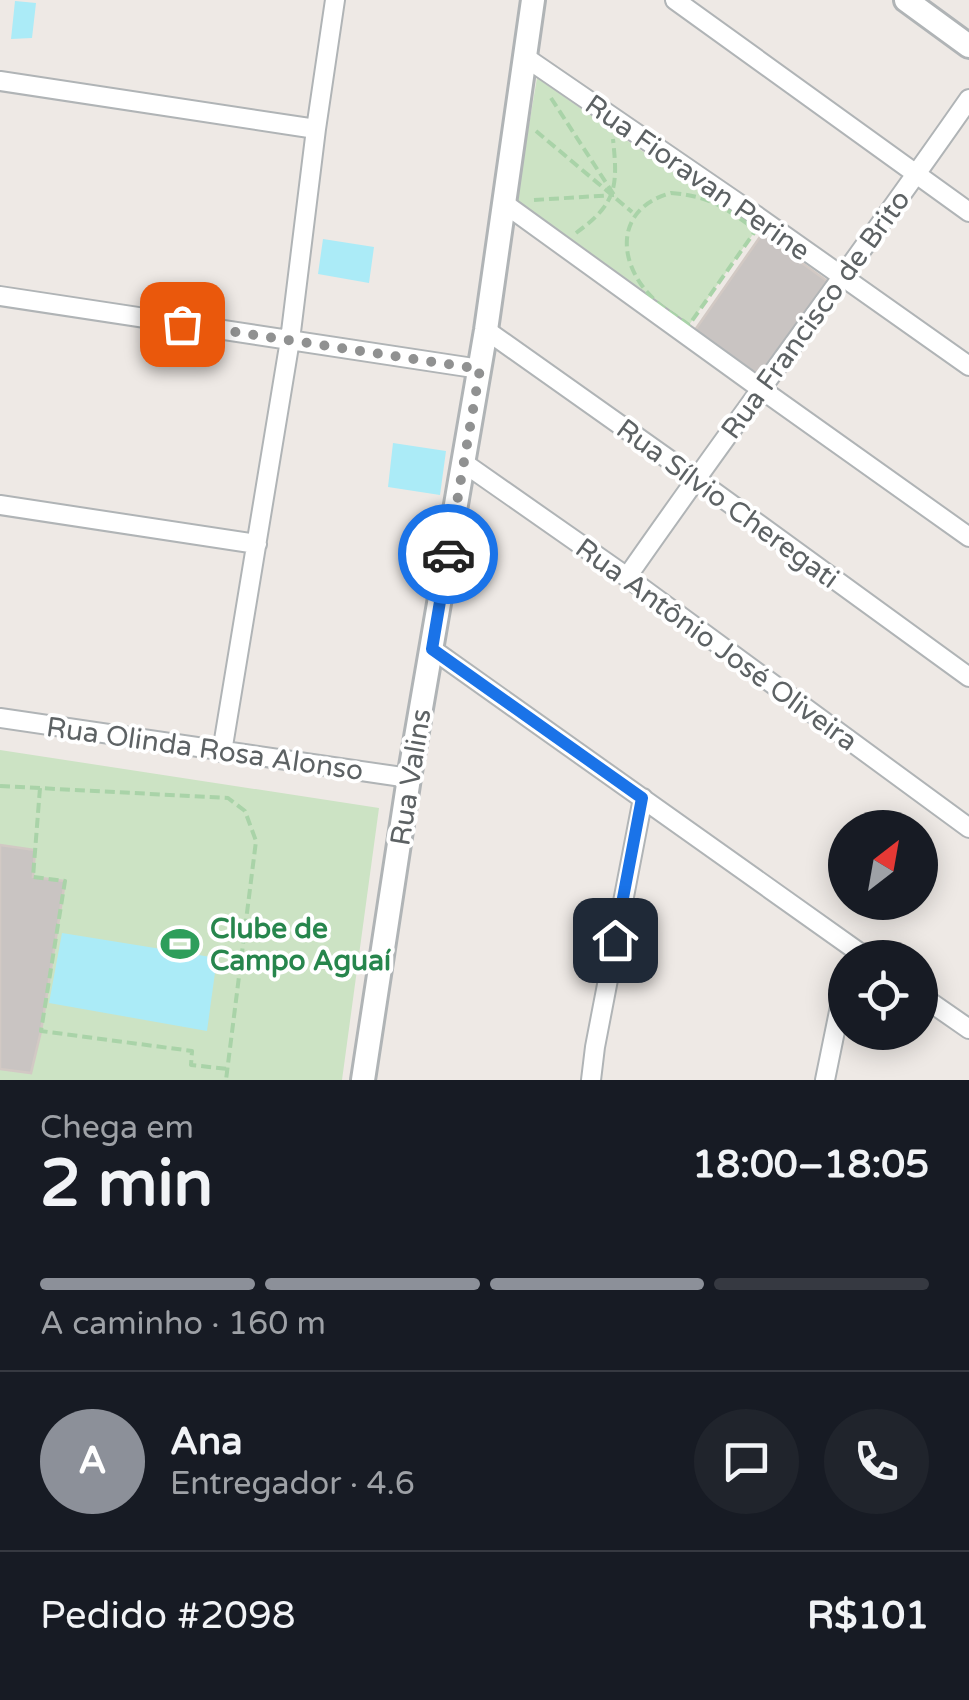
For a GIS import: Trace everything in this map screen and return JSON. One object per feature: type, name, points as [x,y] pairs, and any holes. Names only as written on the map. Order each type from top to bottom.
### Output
[{"type":"street","points":[[222,752],[290,340],[335,0]]},
{"type":"street","name":"Rua Valins","points":[[363,1080],[409,778],[480,369],[533,0]]},
{"type":"street","points":[[675,0],[969,212]]},
{"type":"street","points":[[906,0],[969,46]]},
{"type":"street","name":"Rua Fioravan Perine","points":[[525,57],[969,366]]},
{"type":"street","points":[[0,81],[316,129]]},
{"type":"street","name":"Rua Francisco de Brito","points":[[627,576],[969,100]]},
{"type":"street","points":[[505,204],[969,537]]},
{"type":"street","points":[[0,296],[480,369]]},
{"type":"street","name":"Rua Sílvio Cheregati","points":[[486,330],[969,677]]},
{"type":"street","name":"Rua Antônio José Oliveira","points":[[464,463],[627,576],[969,828]]},
{"type":"street","points":[[0,505],[258,544]]},
{"type":"street","points":[[432,649],[837,940]]},
{"type":"street","name":"Rua Olinda Rosa Alonso","points":[[0,718],[409,778]]},
{"type":"street","points":[[591,1080],[642,798]]},
{"type":"street","points":[[938,1007],[969,1029]]},
{"type":"street","points":[[825,1080],[831,1050]]},
{"type":"path","points":[[548,94],[614,195]]},
{"type":"path","points":[[529,125],[634,214]]},
{"type":"path","points":[[568,239],[594,220],[614,195],[616,164]]},
{"type":"path","points":[[656,302],[631,267],[628,230],[634,214],[654,197],[671,192],[716,202]]},
{"type":"path","points":[[627,281],[689,325],[756,230],[702,192]]},
{"type":"path","points":[[536,200],[614,195]]},
{"type":"path","points":[[0,786],[228,798],[245,811],[256,841],[226,1080]]},
{"type":"path","points":[[40,788],[33,878],[65,881],[41,1031],[192,1051],[191,1066],[228,1069]]},
{"type":"green space","points":[[537,78],[756,230],[689,325],[516,201]]},
{"type":"green space","name":"Clube de Campo Aguaí","points":[[0,750],[379,808],[342,1080],[0,1080]]},
{"type":"water","points":[[15,1],[36,3],[32,38],[11,39]]},
{"type":"water","points":[[323,239],[374,247],[369,283],[318,274]]},
{"type":"water","points":[[393,443],[446,451],[440,495],[388,487]]},
{"type":"water","points":[[62,933],[217,958],[207,1031],[49,1003]]},
{"type":"building","points":[[762,234],[827,281],[759,378],[695,330]]},
{"type":"building","points":[[0,845],[35,850],[33,877],[65,881],[31,1073],[0,1069]]},
{"type":"way so far","points":[[182,324],[480,369],[448,554]]},
{"type":"place","name":"Clube de Campo Aguaí","points":[[180,944]]},
{"type":"route","points":[[448,554],[432,649],[642,798],[615,940]]}]
